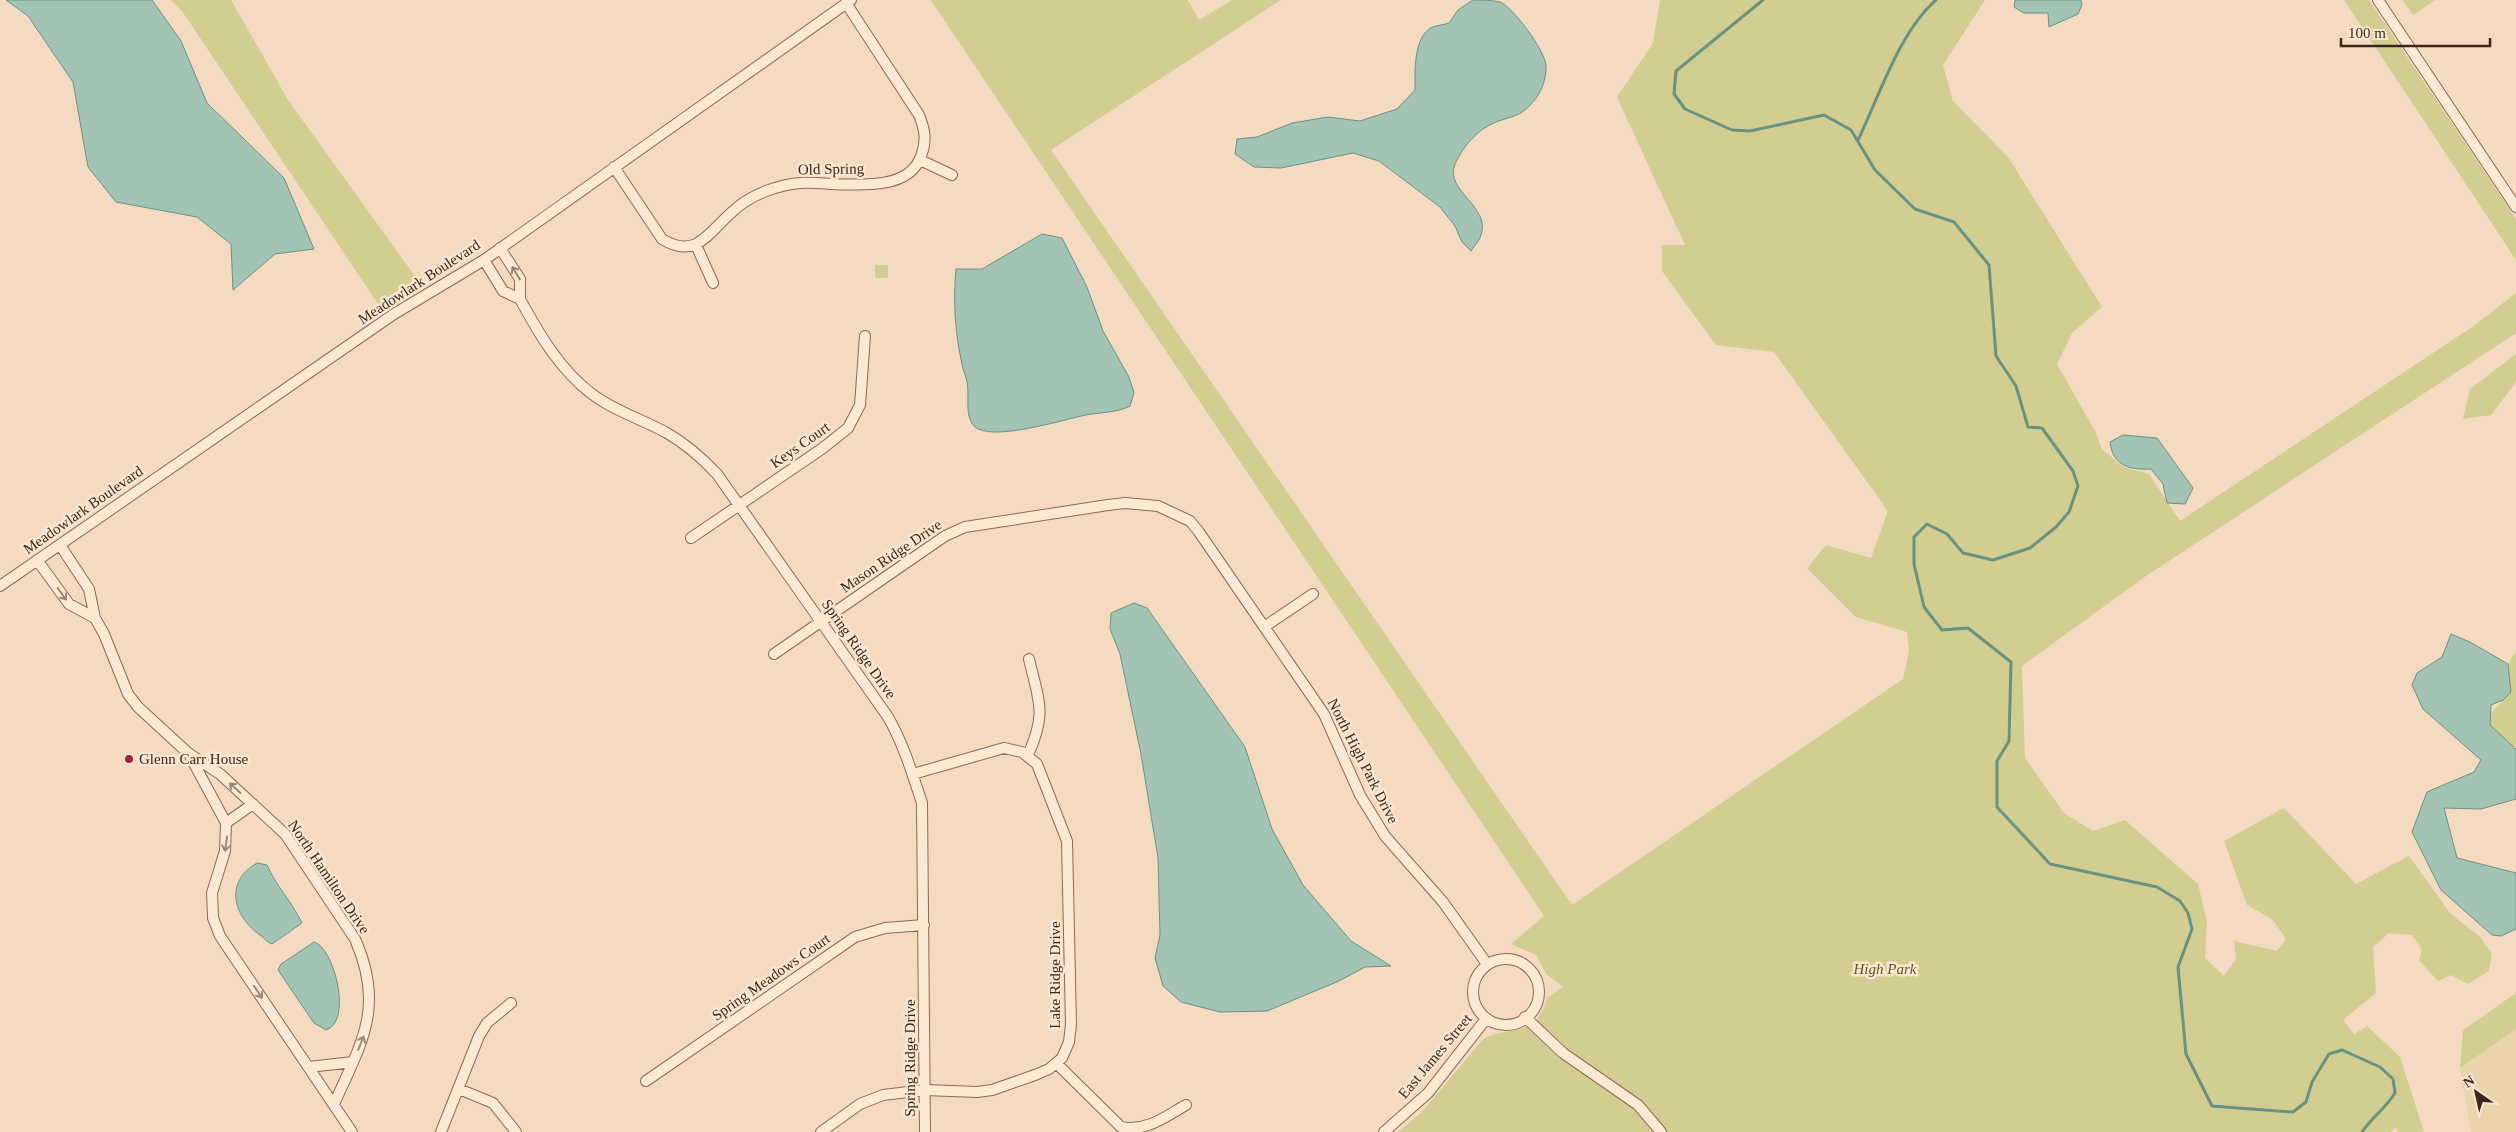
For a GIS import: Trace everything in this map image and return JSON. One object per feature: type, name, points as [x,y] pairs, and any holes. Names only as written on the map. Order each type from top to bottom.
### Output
[{"type":"street","points":[[2378,0],[2516,207]]},
{"type":"street","points":[[848,2],[920,115],[925,138],[920,160],[952,175]]},
{"type":"street","name":"Meadowlark Boulevard","points":[[0,586],[386,320],[484,260],[848,2]]},
{"type":"street","name":"Old Spring","points":[[696,245],[744,202],[766,191],[799,183],[890,182],[906,175],[914,169],[920,160]]},
{"type":"street","points":[[614,167],[662,239],[681,247],[696,245],[713,283]]},
{"type":"street","name":"Spring Ridge Drive","points":[[500,248],[520,279],[520,300]]},
{"type":"street","name":"Spring Ridge Drive","points":[[484,260],[503,290],[520,300],[548,346],[576,381],[603,401],[666,433],[690,449],[717,474],[888,717],[908,755],[922,803],[925,1132]]},
{"type":"street","name":"Keys Court","points":[[691,538],[823,448],[848,428],[860,405],[865,336]]},
{"type":"street","name":"Mason Ridge Drive","points":[[774,654],[945,536],[965,527],[1125,503],[1158,506]]},
{"type":"street","name":"North High Park Drive","points":[[1158,506],[1190,521],[1199,532],[1324,714],[1358,790],[1385,836],[1443,902],[1487,964]]},
{"type":"street","name":"North Hamilton Drive","points":[[60,545],[89,588],[94,618],[104,634],[128,694],[138,707],[188,753],[220,774],[284,834],[355,939],[363,957],[369,982],[368,1023],[334,1104]]},
{"type":"street","points":[[37,560],[69,604],[94,618]]},
{"type":"street","points":[[1264,627],[1313,594]]},
{"type":"street","points":[[913,774],[997,749],[1012,749],[1028,755],[1038,732],[1040,712],[1029,659]]},
{"type":"street","name":"North Hamilton Drive","points":[[188,753],[226,823]]},
{"type":"street","name":"Lake Ridge Drive","points":[[1028,755],[1037,764],[1043,775],[1067,841],[1071,1024],[1066,1050],[1056,1063]]},
{"type":"street","points":[[253,804],[226,823],[225,851],[212,893],[214,918],[220,936],[352,1132]]},
{"type":"street","name":"Spring Meadows Court","points":[[646,1081],[855,937],[885,928],[924,925]]},
{"type":"street","points":[[1499,961],[1517,961],[1523,964],[1536,978],[1538,994],[1536,1003],[1525,1017],[1508,1026],[1486,1019],[1478,1010],[1473,1000],[1473,991],[1479,974],[1487,964],[1499,961]]},
{"type":"street","points":[[441,1132],[479,1036],[487,1024],[511,1003]]},
{"type":"street","points":[[1525,1017],[1563,1053],[1638,1105],[1661,1132]]},
{"type":"street","name":"East James Street","points":[[1384,1132],[1428,1093],[1486,1019]]},
{"type":"street","points":[[309,1067],[353,1062]]},
{"type":"street","points":[[821,1132],[860,1104],[883,1094],[925,1090],[977,1092],[992,1090],[1035,1075],[1056,1063],[1121,1127],[1142,1127],[1160,1121],[1186,1104]]},
{"type":"street","points":[[459,1089],[493,1103],[516,1132]]},
{"type":"shaded area","points":[[6,0],[152,0],[181,41],[207,103],[284,178],[314,249],[275,254],[233,290],[231,244],[197,217],[116,202],[88,167],[73,82],[28,16]]},
{"type":"shaded area","points":[[1473,0],[1500,2],[1513,12],[1528,30],[1540,50],[1544,58],[1546,70],[1541,90],[1528,108],[1520,114],[1496,122],[1483,129],[1462,151],[1455,164],[1453,174],[1456,182],[1480,215],[1482,225],[1480,237],[1471,251],[1462,242],[1455,226],[1440,207],[1379,161],[1353,153],[1281,168],[1254,167],[1235,154],[1237,139],[1257,137],[1292,123],[1328,117],[1360,121],[1397,109],[1415,90],[1416,55],[1426,31],[1449,23],[1458,10]]},
{"type":"shaded area","points":[[2015,0],[2081,0],[2082,5],[2078,14],[2049,27],[2048,13],[2024,13],[2014,7]]},
{"type":"shaded area","points":[[1042,234],[1062,238],[1087,287],[1103,331],[1129,377],[1134,393],[1130,406],[1119,410],[1011,431],[983,431],[971,422],[968,411],[968,388],[956,329],[956,269],[982,269]]},
{"type":"shaded area","points":[[2123,435],[2157,438],[2193,488],[2185,504],[2167,503],[2163,484],[2151,469],[2136,469],[2123,465],[2118,461],[2110,442]]},
{"type":"shaded area","points":[[1134,603],[1147,608],[1245,747],[1272,829],[1303,885],[1351,941],[1391,966],[1365,967],[1339,981],[1267,1011],[1220,1012],[1181,1002],[1163,986],[1155,958],[1160,935],[1158,858],[1141,754],[1120,654],[1110,629],[1111,613]]},
{"type":"shaded area","points":[[2451,634],[2470,642],[2508,664],[2511,692],[2503,700],[2491,705],[2490,725],[2516,749],[2516,799],[2481,809],[2444,808],[2457,858],[2516,873],[2516,929],[2501,936],[2492,935],[2441,890],[2412,832],[2427,792],[2474,772],[2481,760],[2423,709],[2412,685],[2417,673],[2442,657]]},
{"type":"shaded area","points":[[257,863],[267,865],[302,923],[272,944],[243,918],[238,909],[236,899],[236,889],[240,880]]},
{"type":"shaded area","points":[[314,942],[321,947],[328,957],[338,985],[338,1014],[334,1024],[326,1030],[314,1023],[278,970],[281,964]]},
{"type":"shaded area","points":[[2516,1029],[2516,1132],[2471,1132],[2460,1068]]},
{"type":"green space","points":[[171,0],[231,0],[288,100],[417,279],[378,304],[182,11]]},
{"type":"green space","name":"High Park","points":[[931,0],[1188,0],[1199,20],[1232,0],[1281,0],[1051,150],[1572,905],[1903,679],[1909,651],[1907,632],[1856,617],[1807,568],[1826,545],[1871,558],[1888,511],[1774,352],[1716,345],[1662,271],[1662,245],[1685,245],[1617,97],[1653,43],[1660,0],[1985,0],[1943,65],[1953,101],[2008,157],[2102,307],[2072,333],[2057,364],[2095,431],[2102,449],[2123,467],[2149,474],[2180,521],[2475,325],[2516,293],[2516,333],[2146,576],[2022,666],[2025,758],[2064,813],[2093,831],[2125,820],[2198,884],[2207,922],[2205,958],[2224,976],[2236,959],[2234,941],[2277,951],[2286,939],[2272,919],[2247,905],[2224,841],[2284,808],[2356,884],[2409,856],[2450,913],[2480,937],[2492,954],[2489,971],[2468,984],[2451,975],[2438,981],[2419,960],[2422,950],[2412,935],[2389,933],[2373,947],[2376,993],[2343,1020],[2354,1034],[2367,1026],[2400,1057],[2424,1132],[2398,1132],[2395,1127],[2391,1132],[1398,1132],[1422,1112],[1483,1039],[1530,1025],[1537,1020],[1547,998],[1563,987],[1546,974],[1536,955],[1511,944],[1544,916]]},
{"type":"green space","points":[[2344,0],[2369,0],[2516,219],[2516,260]]},
{"type":"green space","points":[[2403,0],[2435,0],[2413,15]]},
{"type":"green space","points":[[875,265],[888,265],[888,278],[875,278]]},
{"type":"green space","points":[[2516,354],[2516,382],[2491,415],[2463,419],[2470,389]]},
{"type":"green space","points":[[2516,651],[2516,745],[2513,746],[2490,725],[2490,714],[2511,692],[2508,664]]},
{"type":"green space","points":[[2516,993],[2516,1029],[2460,1068],[2463,1030]]},
{"type":"waterway","points":[[1763,0],[1676,71],[1674,94],[1685,109],[1732,130],[1750,131],[1824,115],[1851,130],[1875,170],[1915,209],[1954,222],[1989,265],[1996,356],[2016,386],[2028,427],[2042,428],[2073,471],[2078,486],[2069,512],[2056,527],[2030,548],[1993,560],[1963,553],[1947,534],[1927,524],[1914,537],[1914,564],[1924,607],[1942,630],[1968,628],[2011,662],[2009,741],[1997,761],[1997,807],[2050,864],[2157,887],[2180,901],[2188,913],[2192,929],[2178,967],[2186,1054],[2212,1106],[2293,1112],[2306,1102],[2312,1082],[2329,1054],[2342,1050],[2380,1067],[2393,1079],[2395,1093],[2362,1132]]},
{"type":"waterway","points":[[1858,140],[1891,66],[1911,29],[1936,0]]},
{"type":"place","name":"Glenn Carr House","points":[[129,759]]}]
